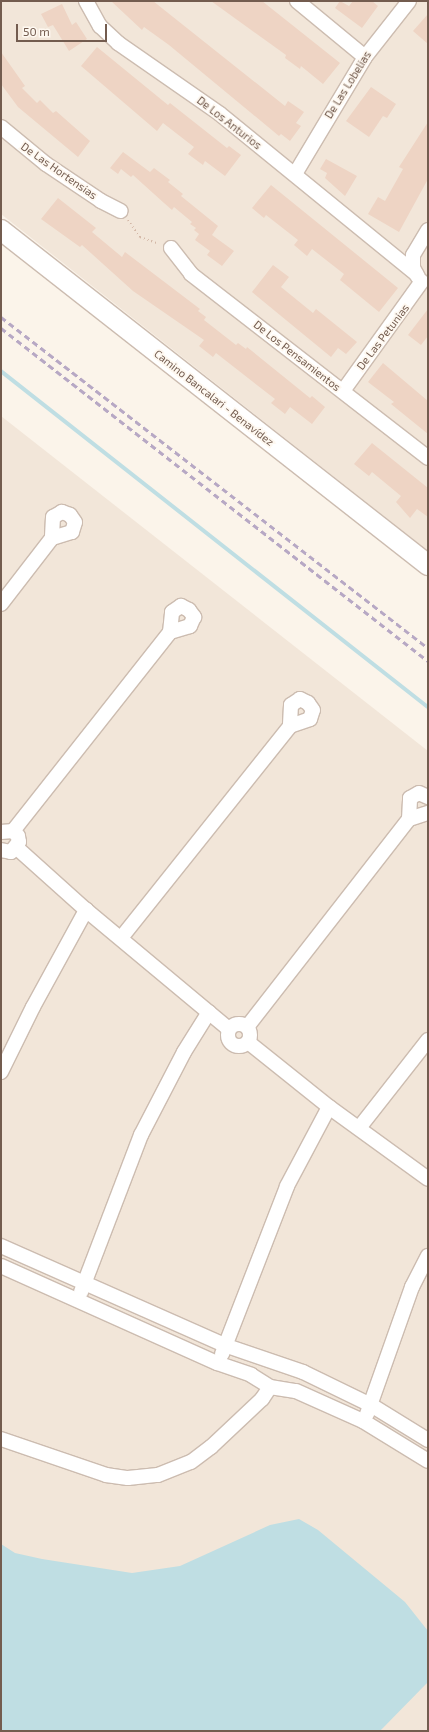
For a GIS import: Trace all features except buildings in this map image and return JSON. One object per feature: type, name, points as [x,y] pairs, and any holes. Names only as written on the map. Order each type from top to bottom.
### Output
[{"type":"main road","name":"Camino Bancalari - Benavídez","points":[[1,230],[428,565]]},
{"type":"street","name":"De Los Anturios","points":[[86,1],[100,26],[118,43],[220,114],[295,174],[422,280]]},
{"type":"street","points":[[297,1],[365,57]]},
{"type":"street","name":"De Las Lobelias","points":[[295,174],[365,57],[409,1]]},
{"type":"street","name":"De Las Hortensias","points":[[1,127],[46,164],[101,201],[121,211]]},
{"type":"street","points":[[422,280],[412,262],[428,230]]},
{"type":"street","points":[[377,244],[393,249],[422,244]]},
{"type":"street","name":"De Los Pensamientos","points":[[171,248],[191,274],[428,458]]},
{"type":"street","name":"De Las Petunias","points":[[343,391],[422,280]]},
{"type":"street","points":[[1,604],[52,538]]},
{"type":"street","points":[[17,848],[19,839],[7,832],[170,632]]},
{"type":"street","points":[[121,938],[290,726]]},
{"type":"street","points":[[409,819],[410,798],[419,792],[428,796]]},
{"type":"street","points":[[247,1027],[409,819],[428,813]]},
{"type":"street","points":[[1,850],[8,852],[17,848]]},
{"type":"street","points":[[17,848],[86,910],[229,1029]]},
{"type":"street","points":[[1,1072],[33,1007],[86,910]]},
{"type":"street","points":[[78,1300],[85,1284],[110,1210],[141,1135],[184,1052],[209,1012]]},
{"type":"street","points":[[229,1029],[237,1024],[247,1027],[250,1033],[248,1042]]},
{"type":"street","points":[[229,1029],[228,1038],[232,1044],[238,1046],[248,1042]]},
{"type":"street","points":[[359,1128],[428,1040]]},
{"type":"street","points":[[248,1042],[329,1107],[428,1179]]},
{"type":"street","points":[[217,1363],[226,1346],[287,1186],[329,1107]]},
{"type":"street","points":[[1,1246],[226,1346],[302,1372],[371,1405],[428,1440]]},
{"type":"street","points":[[363,1421],[371,1405],[406,1304],[428,1256]]},
{"type":"street","points":[[1,1266],[265,1384],[296,1391],[363,1421],[428,1461]]},
{"type":"street","points":[[1,1439],[106,1475],[128,1478],[158,1475],[191,1462],[212,1446],[262,1399],[265,1384],[264,1366],[270,1361]]},
{"type":"street","points":[[296,1391],[301,1384],[302,1372]]},
{"type":"path","points":[[121,211],[140,237],[171,248]]},
{"type":"shaded area","points":[[1,1],[428,1],[428,551],[1,214]]},
{"type":"shaded area","points":[[1,416],[428,751],[428,1731],[1,1731]]},
{"type":"water","points":[[299,1519],[318,1530],[405,1602],[428,1631],[428,1682],[380,1731],[1,1731],[1,1544],[15,1553],[42,1559],[132,1573],[180,1566],[270,1525]]},
{"type":"waterway","points":[[1,371],[428,707]]},
{"type":"railway","points":[[1,317],[428,648]]},
{"type":"railway","points":[[1,328],[428,661]]}]
